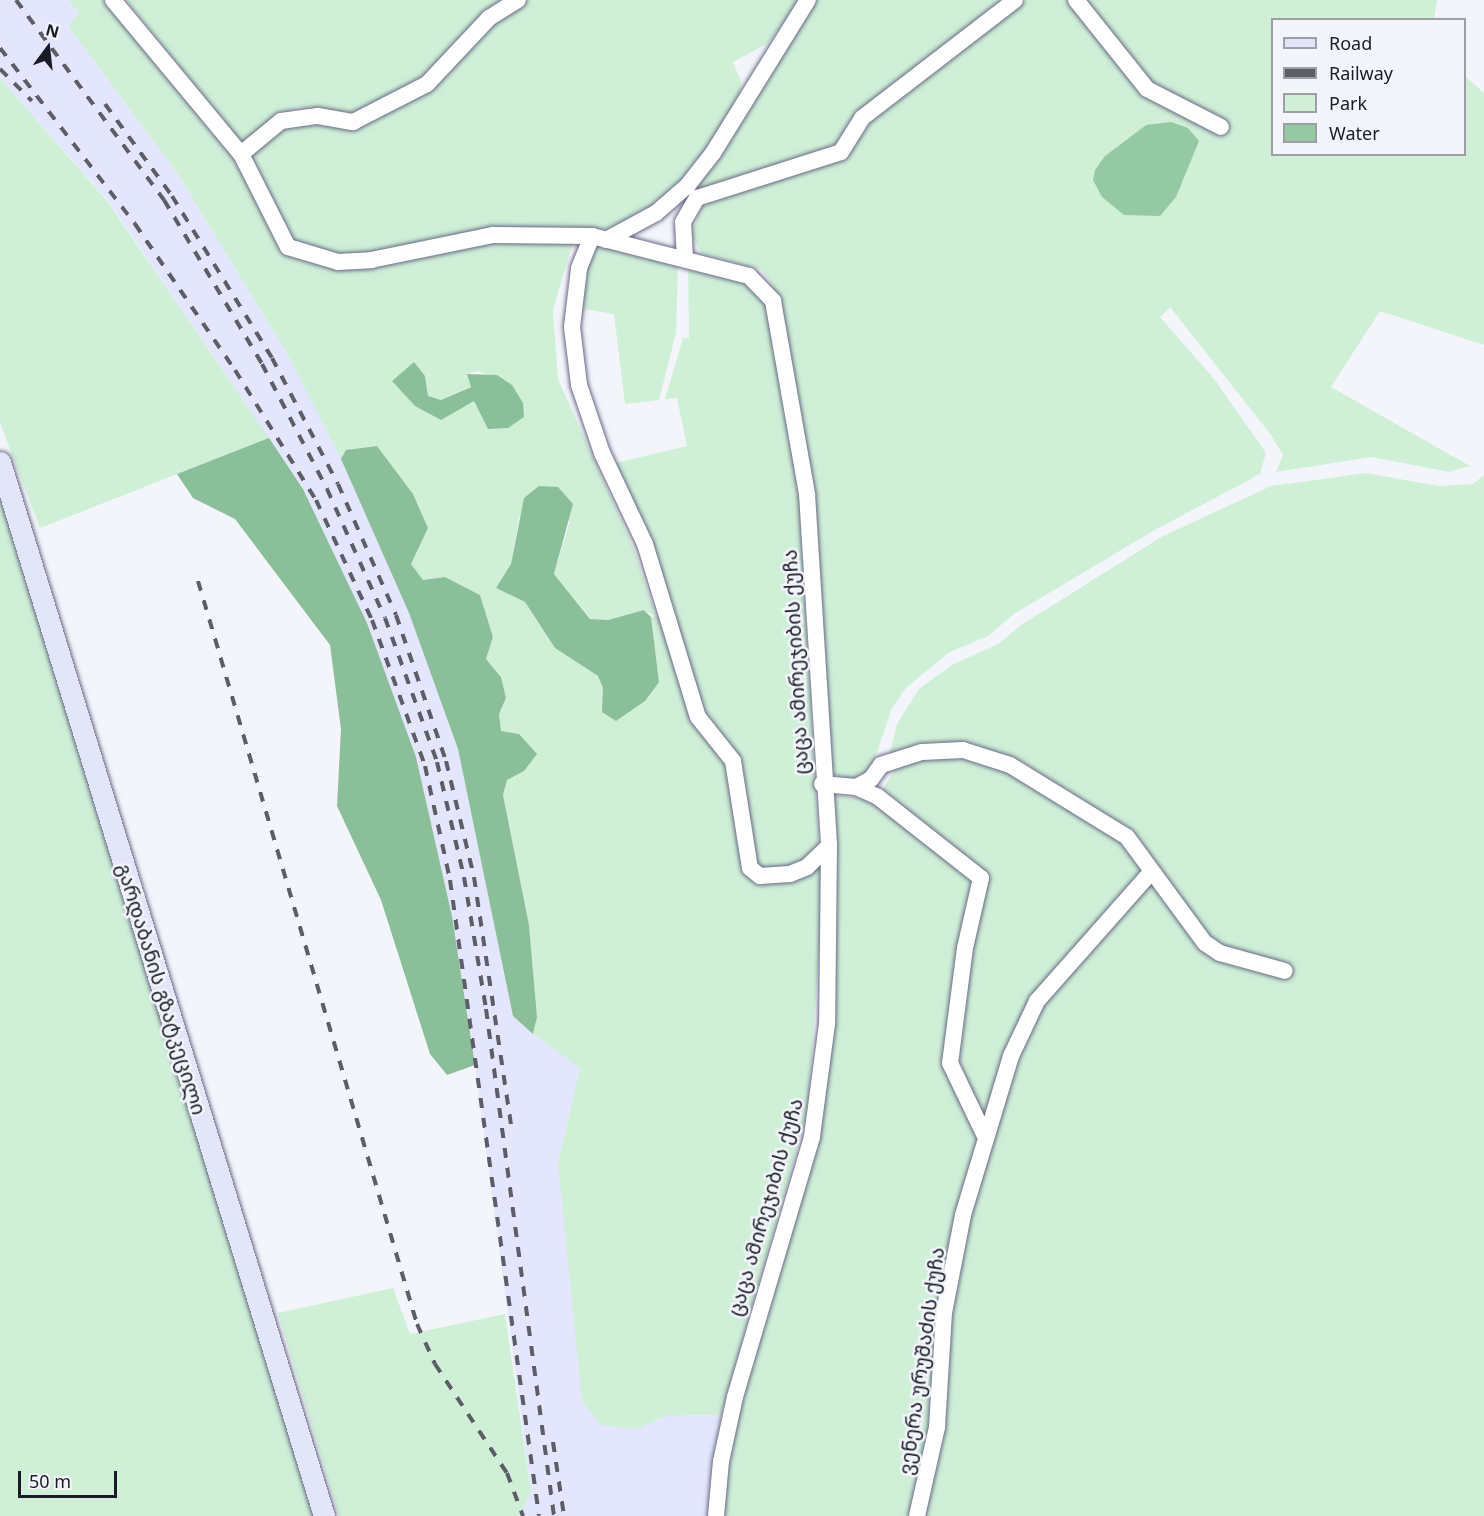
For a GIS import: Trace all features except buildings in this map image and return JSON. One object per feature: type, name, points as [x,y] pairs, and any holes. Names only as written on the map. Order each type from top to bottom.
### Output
[{"type":"main road","name":"გარდაბანის გზატკეცილი","points":[[0,462],[324,1516]]},
{"type":"street","points":[[113,0],[241,154],[281,121],[318,116],[353,122],[427,84],[489,18],[518,0]]},
{"type":"street","points":[[808,0],[688,185],[656,213],[599,238],[579,269],[572,327],[579,386],[602,453],[645,544],[698,717],[732,761],[750,868],[760,876],[790,874],[807,867],[829,846]]},
{"type":"street","points":[[685,259],[683,222],[697,198],[841,152],[862,118],[1015,0]]},
{"type":"street","points":[[1076,0],[1147,89],[1221,127]]},
{"type":"street","name":"ცაცა ამირეჯიბის ქუჩა","points":[[241,154],[288,247],[338,262],[371,261],[493,235],[599,238],[749,276],[773,301],[807,494],[822,784],[829,846],[827,1024],[818,1106],[735,1397],[721,1461],[716,1516]]},
{"type":"street","points":[[856,787],[871,779],[880,765],[903,754],[963,750],[1010,765],[1098,817],[1127,837],[1205,943],[1221,953],[1285,971]]},
{"type":"street","points":[[822,784],[856,787],[878,797],[981,878],[965,948],[950,1063],[984,1134]]},
{"type":"street","name":"ვენერა ურუშაძის ქუჩა","points":[[917,1516],[937,1426],[944,1313],[984,1134],[1037,1001],[1151,872]]},
{"type":"shaded area","points":[[0,0],[68,0],[79,13],[68,26],[177,173],[288,355],[332,438],[409,613],[458,749],[513,1016],[580,1068],[558,1163],[638,1429],[666,1416],[721,1415],[709,1516],[520,1516],[531,1491],[475,1065],[452,916],[416,757],[367,623],[303,489],[109,202],[0,78]]},
{"type":"shaded area","points":[[414,362],[425,376],[428,396],[441,400],[471,387],[467,374],[497,375],[512,385],[523,403],[524,417],[508,428],[488,429],[474,401],[441,420],[415,406],[392,381]]},
{"type":"shaded area","points":[[269,438],[303,489],[367,623],[416,757],[452,916],[475,1065],[447,1075],[430,1054],[381,900],[337,806],[341,729],[330,645],[235,519],[193,498],[177,474]]},
{"type":"shaded area","points":[[377,446],[413,494],[428,528],[411,564],[423,580],[445,577],[480,595],[493,637],[486,659],[501,677],[506,698],[499,714],[501,731],[519,734],[537,754],[524,771],[507,780],[503,795],[529,925],[537,1017],[533,1034],[513,1016],[458,749],[409,613],[341,459],[346,450]]},
{"type":"shaded area","points":[[539,486],[558,487],[573,504],[554,574],[590,619],[608,620],[644,610],[651,617],[659,682],[645,701],[616,721],[602,712],[603,688],[598,676],[555,648],[525,602],[496,588],[511,564],[524,498]]},
{"type":"green space","points":[[68,0],[108,0],[187,102],[204,114],[240,167],[279,244],[316,263],[526,238],[573,242],[553,310],[558,379],[634,549],[656,617],[661,616],[642,547],[603,466],[687,446],[677,398],[665,399],[683,338],[689,338],[688,264],[748,279],[763,291],[799,493],[822,907],[808,1110],[721,1415],[666,1416],[638,1429],[601,1425],[582,1401],[558,1163],[580,1068],[533,1034],[537,1017],[529,925],[503,795],[507,780],[524,771],[501,732],[499,714],[506,698],[501,677],[486,659],[493,637],[480,595],[445,577],[423,580],[411,564],[428,528],[413,494],[377,446],[346,450],[341,459],[288,355],[177,173],[68,26],[79,13]],"holes":[[[478,371],[512,385],[474,401],[415,406],[392,380],[425,376],[428,396],[441,400],[471,386],[467,374]],[[519,517],[570,521],[554,574],[591,619],[608,620],[644,610],[655,616],[651,617],[659,682],[603,688],[598,676],[555,648],[525,602],[496,588],[511,564]]]},
{"type":"green space","points":[[126,0],[512,0],[425,78],[347,116],[297,107],[242,144]]},
{"type":"green space","points":[[527,0],[802,0],[767,44],[733,62],[741,81],[740,95],[705,151],[662,202],[617,227],[344,255],[297,245],[287,235],[248,154],[273,133],[311,118],[332,125],[429,88],[485,28]]},
{"type":"green space","points":[[813,0],[1009,0],[831,152],[705,191],[698,185]]},
{"type":"green space","points":[[1027,0],[1437,0],[1434,18],[1271,18],[1271,156],[1466,156],[1466,77],[1484,93],[1484,345],[1380,311],[1331,387],[1470,466],[1449,472],[1372,457],[1276,472],[1283,455],[1271,435],[1170,307],[1160,317],[1215,380],[1266,453],[1260,474],[1153,531],[1014,614],[988,636],[948,653],[905,689],[892,708],[872,767],[864,777],[848,780],[835,775],[829,766],[812,484],[785,323],[773,286],[762,270],[701,253],[691,234],[703,204],[851,153],[865,121],[952,50]],"holes":[[[1146,125],[1199,141],[1188,163],[1105,156]]]},
{"type":"green space","points":[[0,78],[108,202],[269,438],[40,528],[0,423]]},
{"type":"green space","points":[[590,244],[678,263],[676,333],[659,400],[625,404],[614,314],[567,306]]},
{"type":"green space","points":[[1366,473],[1438,486],[1473,484],[1484,475],[1484,1516],[722,1516],[722,1489],[739,1402],[816,1137],[829,795],[869,799],[974,883],[947,1022],[979,1137],[960,1193],[971,1196],[1010,1071],[1043,1001],[1131,898],[1164,873],[1125,826],[1015,758],[932,745],[905,748],[889,756],[897,724],[919,689],[952,665],[998,644],[1021,625],[1163,536],[1271,486]]},
{"type":"green space","points":[[0,493],[316,1516],[0,1516]]},
{"type":"green space","points":[[959,755],[1003,766],[1123,839],[1143,868],[1059,967],[983,1127],[953,1040],[987,876],[883,789],[900,761]]},
{"type":"green space","points":[[393,1288],[410,1334],[505,1314],[531,1491],[520,1516],[339,1516],[278,1313]]},
{"type":"water","points":[[1171,122],[1188,128],[1199,141],[1176,197],[1160,216],[1124,215],[1102,197],[1093,180],[1095,170],[1105,156],[1146,125]]},
{"type":"railway","points":[[16,0],[164,200],[262,364],[327,489],[385,618],[437,762],[464,877],[486,1009],[554,1516]]},
{"type":"railway","points":[[0,48],[135,224],[235,370],[316,500],[372,620],[425,766],[450,880],[539,1516]]},
{"type":"railway","points":[[0,69],[32,101]]},
{"type":"railway","points":[[105,104],[172,196],[272,358],[338,484],[396,615],[446,761],[474,877],[511,1124]]},
{"type":"railway","points":[[198,581],[417,1324],[435,1364],[507,1473],[523,1516]]},
{"type":"railway","points":[[553,1442],[564,1516]]}]
